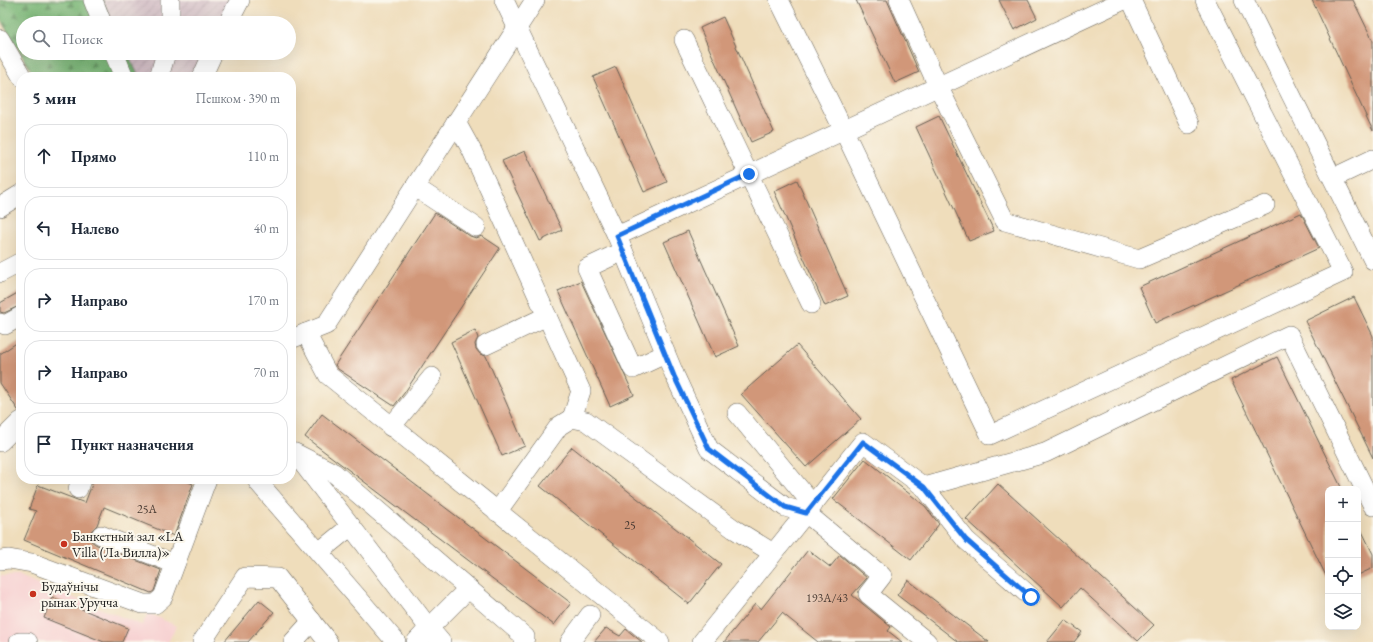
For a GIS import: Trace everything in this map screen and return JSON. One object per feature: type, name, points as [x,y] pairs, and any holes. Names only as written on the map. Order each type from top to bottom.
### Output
[{"type":"lane","points":[[93,0],[99,16]]},
{"type":"lane","points":[[170,0],[170,16]]},
{"type":"lane","points":[[232,16],[240,0]]},
{"type":"lane","points":[[504,0],[620,243],[666,354],[709,449],[785,507],[809,509]]},
{"type":"lane","points":[[535,0],[326,325],[298,336],[328,375],[660,642]]},
{"type":"lane","points":[[779,0],[843,129],[990,435],[1343,272],[1205,0]]},
{"type":"lane","points":[[899,0],[938,86],[1005,221],[1139,259],[1265,205]]},
{"type":"lane","points":[[666,354],[633,369],[587,268],[620,243],[749,174],[843,129],[1124,0]]},
{"type":"lane","points":[[1131,0],[1189,124]]},
{"type":"lane","points":[[1244,0],[1373,260]]},
{"type":"lane","points":[[0,39],[19,72]]},
{"type":"lane","points":[[684,40],[811,304]]},
{"type":"lane","points":[[117,60],[122,72]]},
{"type":"lane","points":[[160,72],[164,60]]},
{"type":"lane","points":[[204,72],[210,60]]},
{"type":"lane","points":[[456,122],[472,151],[580,391],[572,418]]},
{"type":"lane","points":[[1333,178],[1373,159]]},
{"type":"lane","points":[[415,186],[476,227]]},
{"type":"lane","points":[[0,207],[16,197]]},
{"type":"lane","points":[[0,273],[16,265]]},
{"type":"lane","points":[[486,345],[547,316]]},
{"type":"lane","points":[[0,323],[5,325],[16,319]]},
{"type":"lane","points":[[924,487],[1045,453],[1289,336],[1373,506]]},
{"type":"lane","points":[[391,427],[432,377]]},
{"type":"lane","points":[[737,413],[809,509],[882,576],[868,594],[927,642]]},
{"type":"lane","points":[[497,512],[559,426],[572,418],[586,420],[734,529],[773,553]]},
{"type":"lane","points":[[0,442],[16,426]]},
{"type":"lane","points":[[702,642],[863,442],[924,487],[966,540],[1031,597]]},
{"type":"lane","points":[[296,455],[334,473],[525,637],[524,642]]},
{"type":"lane","points":[[296,458],[351,526],[435,635]]},
{"type":"lane","points":[[0,560],[9,559],[32,563],[144,604],[155,604],[163,597],[205,484]]},
{"type":"lane","points":[[260,484],[396,642]]},
{"type":"lane","points":[[319,552],[351,526]]},
{"type":"lane","points":[[101,535],[175,564]]},
{"type":"lane","points":[[202,642],[245,577],[278,578],[328,642]]},
{"type":"lane","points":[[416,642],[435,635],[468,589]]},
{"type":"lane","points":[[570,642],[590,615]]},
{"type":"lane","points":[[292,642],[312,621]]},
{"type":"lane","points":[[19,642],[28,642]]},
{"type":"shaded area","points":[[104,0],[233,0],[224,16],[110,16],[103,2]]},
{"type":"shaded area","points":[[130,60],[201,60],[195,72],[136,72]]},
{"type":"shaded area","name":"Будаўнічы рынак Уручча","points":[[0,576],[19,576],[142,625],[148,613],[177,626],[168,642],[0,642]]},
{"type":"green space","points":[[0,0],[104,0],[103,2],[110,16],[16,16],[16,46],[0,19]]},
{"type":"green space","points":[[25,60],[130,60],[136,72],[32,72]]},
{"type":"building","points":[[856,0],[887,0],[919,72],[895,83]]},
{"type":"building","points":[[999,0],[1028,0],[1037,18],[1014,30]]},
{"type":"building","points":[[1312,0],[1353,0],[1373,41],[1373,131]]},
{"type":"building","points":[[723,17],[774,132],[751,142],[700,28]]},
{"type":"building","points":[[616,67],[667,182],[644,192],[593,77]]},
{"type":"building","points":[[939,116],[994,231],[969,241],[916,127]]},
{"type":"building","points":[[525,151],[562,230],[540,241],[502,161]]},
{"type":"building","points":[[797,180],[848,296],[825,306],[774,191]]},
{"type":"building","points":[[435,213],[470,236],[476,238],[482,236],[500,248],[405,392],[394,406],[338,369],[335,365]]},
{"type":"building","points":[[1301,213],[1319,248],[1155,323],[1139,287]]},
{"type":"building","points":[[688,231],[739,346],[715,357],[664,242]]},
{"type":"building","points":[[581,281],[634,395],[610,406],[558,291]]},
{"type":"building","points":[[16,294],[16,307],[4,313],[0,312],[0,303]]},
{"type":"building","points":[[1354,297],[1373,336],[1373,458],[1305,321]]},
{"type":"building","points":[[475,330],[478,338],[475,344],[476,349],[480,354],[486,356],[525,446],[502,456],[451,342]]},
{"type":"building","points":[[16,343],[16,407],[0,383],[0,354]]},
{"type":"building","points":[[797,345],[861,419],[806,467],[741,394]]},
{"type":"building","points":[[1277,357],[1341,486],[1325,486],[1325,574],[1231,380]]},
{"type":"building","points":[[322,414],[571,603],[554,625],[305,437]]},
{"type":"building","points":[[572,447],[721,564],[689,604],[540,486]]},
{"type":"building","points":[[865,459],[925,506],[939,524],[911,560],[833,499]]},
{"type":"building","points":[[92,484],[193,484],[174,536],[104,507],[97,525],[91,531],[91,541],[97,545],[161,570],[154,591],[151,593],[24,540],[36,511],[29,509],[38,485],[85,503]]},
{"type":"building","points":[[998,484],[1154,625],[1138,641],[1080,588],[1063,607],[966,519]]},
{"type":"building","points":[[1361,529],[1373,554],[1373,568],[1361,574]]},
{"type":"building","points":[[808,550],[830,567],[840,555],[867,578],[852,595],[891,627],[888,631],[902,642],[818,642],[782,613],[758,642],[724,642],[755,604],[761,609]]},
{"type":"building","points":[[908,580],[989,642],[958,642],[897,595]]},
{"type":"building","points":[[52,597],[128,628],[122,642],[104,642],[44,618]]},
{"type":"building","points":[[259,600],[274,612],[248,642],[224,642]]},
{"type":"building","points":[[1065,620],[1082,632],[1074,642],[1047,642]]},
{"type":"building","points":[[606,628],[620,636],[626,629],[642,642],[594,642]]},
{"type":"place","name":"Банкетный зал «LA Villa (Ла Вилла)»","points":[[64,544]]},
{"type":"place","name":"Будаўнічы рынак Уручча","points":[[33,594]]},
{"type":"route","points":[[749,174],[617,236],[674,376],[709,449],[785,507],[806,513],[863,442],[924,487],[966,540],[1031,597]]}]
